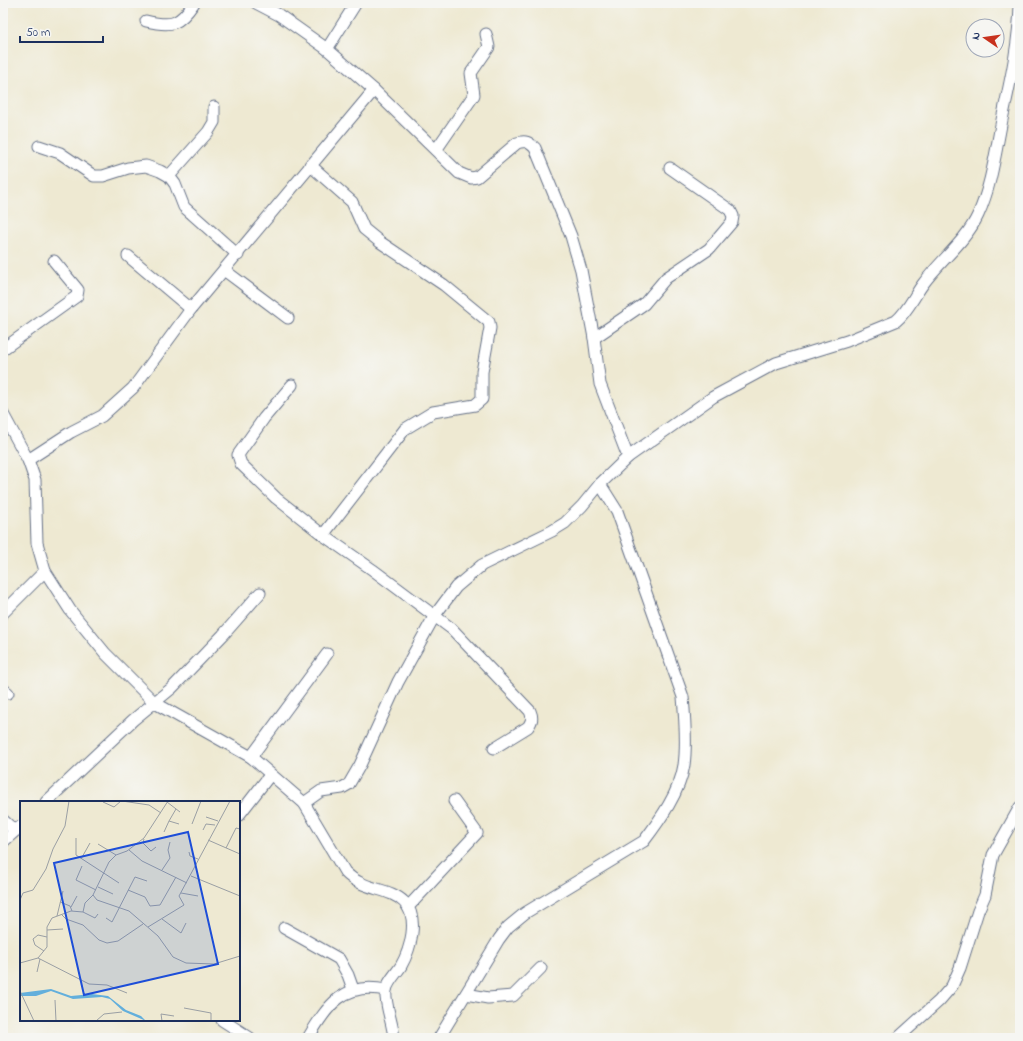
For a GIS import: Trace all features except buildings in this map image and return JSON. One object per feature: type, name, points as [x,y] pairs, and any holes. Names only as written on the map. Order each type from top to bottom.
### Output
[{"type":"street","points":[[146,21],[165,25],[176,24],[184,17],[194,3]]},
{"type":"street","points":[[256,3],[279,15],[327,49],[374,90],[436,150],[453,169],[471,178],[477,177],[517,143],[522,141],[529,142],[535,148],[571,236],[581,270],[594,338],[600,384],[628,457]]},
{"type":"street","points":[[327,49],[356,3]]},
{"type":"street","points":[[304,803],[321,791],[345,787],[353,778],[398,682],[435,615],[456,587],[482,565],[552,531],[565,523],[582,506],[600,484],[628,457],[713,397],[776,363],[847,341],[896,321],[902,316],[922,285],[964,237],[978,216],[993,164],[1010,87],[1020,30],[1020,5]]},
{"type":"street","points":[[436,150],[474,95],[471,73],[489,47],[486,34]]},
{"type":"street","points":[[28,460],[71,432],[102,416],[133,388],[191,309],[374,90]]},
{"type":"street","points":[[169,176],[208,132],[214,122],[214,107]]},
{"type":"street","points":[[39,146],[60,153],[94,176],[104,176],[128,168],[146,166],[169,176],[175,184],[184,207],[238,254]]},
{"type":"street","points":[[310,165],[352,202],[364,229],[380,242],[444,285],[486,319],[490,328],[482,372],[482,399],[480,402],[475,405],[433,412],[405,429],[323,535]]},
{"type":"street","points":[[594,338],[644,304],[666,278],[709,248],[732,222],[733,216],[730,210],[670,168]]},
{"type":"street","points":[[128,256],[191,309]]},
{"type":"street","points":[[3,348],[77,296],[78,290],[54,261]]},
{"type":"street","points":[[224,270],[288,318]]},
{"type":"street","points":[[292,385],[264,418],[238,455],[240,464],[276,498],[323,535],[435,615],[452,629],[530,711],[532,717],[528,727],[494,748]]},
{"type":"street","points":[[3,414],[28,460],[35,480],[37,543],[45,571],[70,610],[105,653],[155,703],[251,757],[304,803],[345,872],[351,878],[357,883],[399,898],[408,907],[412,926],[409,949],[401,966],[390,980],[386,990],[394,1038]]},
{"type":"street","points":[[439,1038],[499,939],[516,920],[644,841],[654,828],[672,797],[679,782],[684,765],[684,711],[679,685],[617,511],[600,484]]},
{"type":"street","points":[[3,613],[45,571]]},
{"type":"street","points":[[47,801],[134,720],[172,688],[223,635],[260,593]]},
{"type":"street","points":[[251,757],[327,654]]},
{"type":"street","points":[[240,814],[270,775]]},
{"type":"street","points":[[408,907],[477,833],[454,801]]},
{"type":"street","points":[[898,1038],[939,1001],[952,986],[960,968],[985,895],[993,855],[1020,807]]},
{"type":"street","points":[[3,820],[18,828],[3,842]]},
{"type":"street","points":[[284,928],[339,959],[348,974],[353,989]]},
{"type":"street","points":[[466,994],[488,998],[514,996],[541,968]]},
{"type":"street","points":[[308,1038],[322,1015],[353,989],[376,988],[386,990]]},
{"type":"street","points":[[224,1021],[250,1038]]}]
